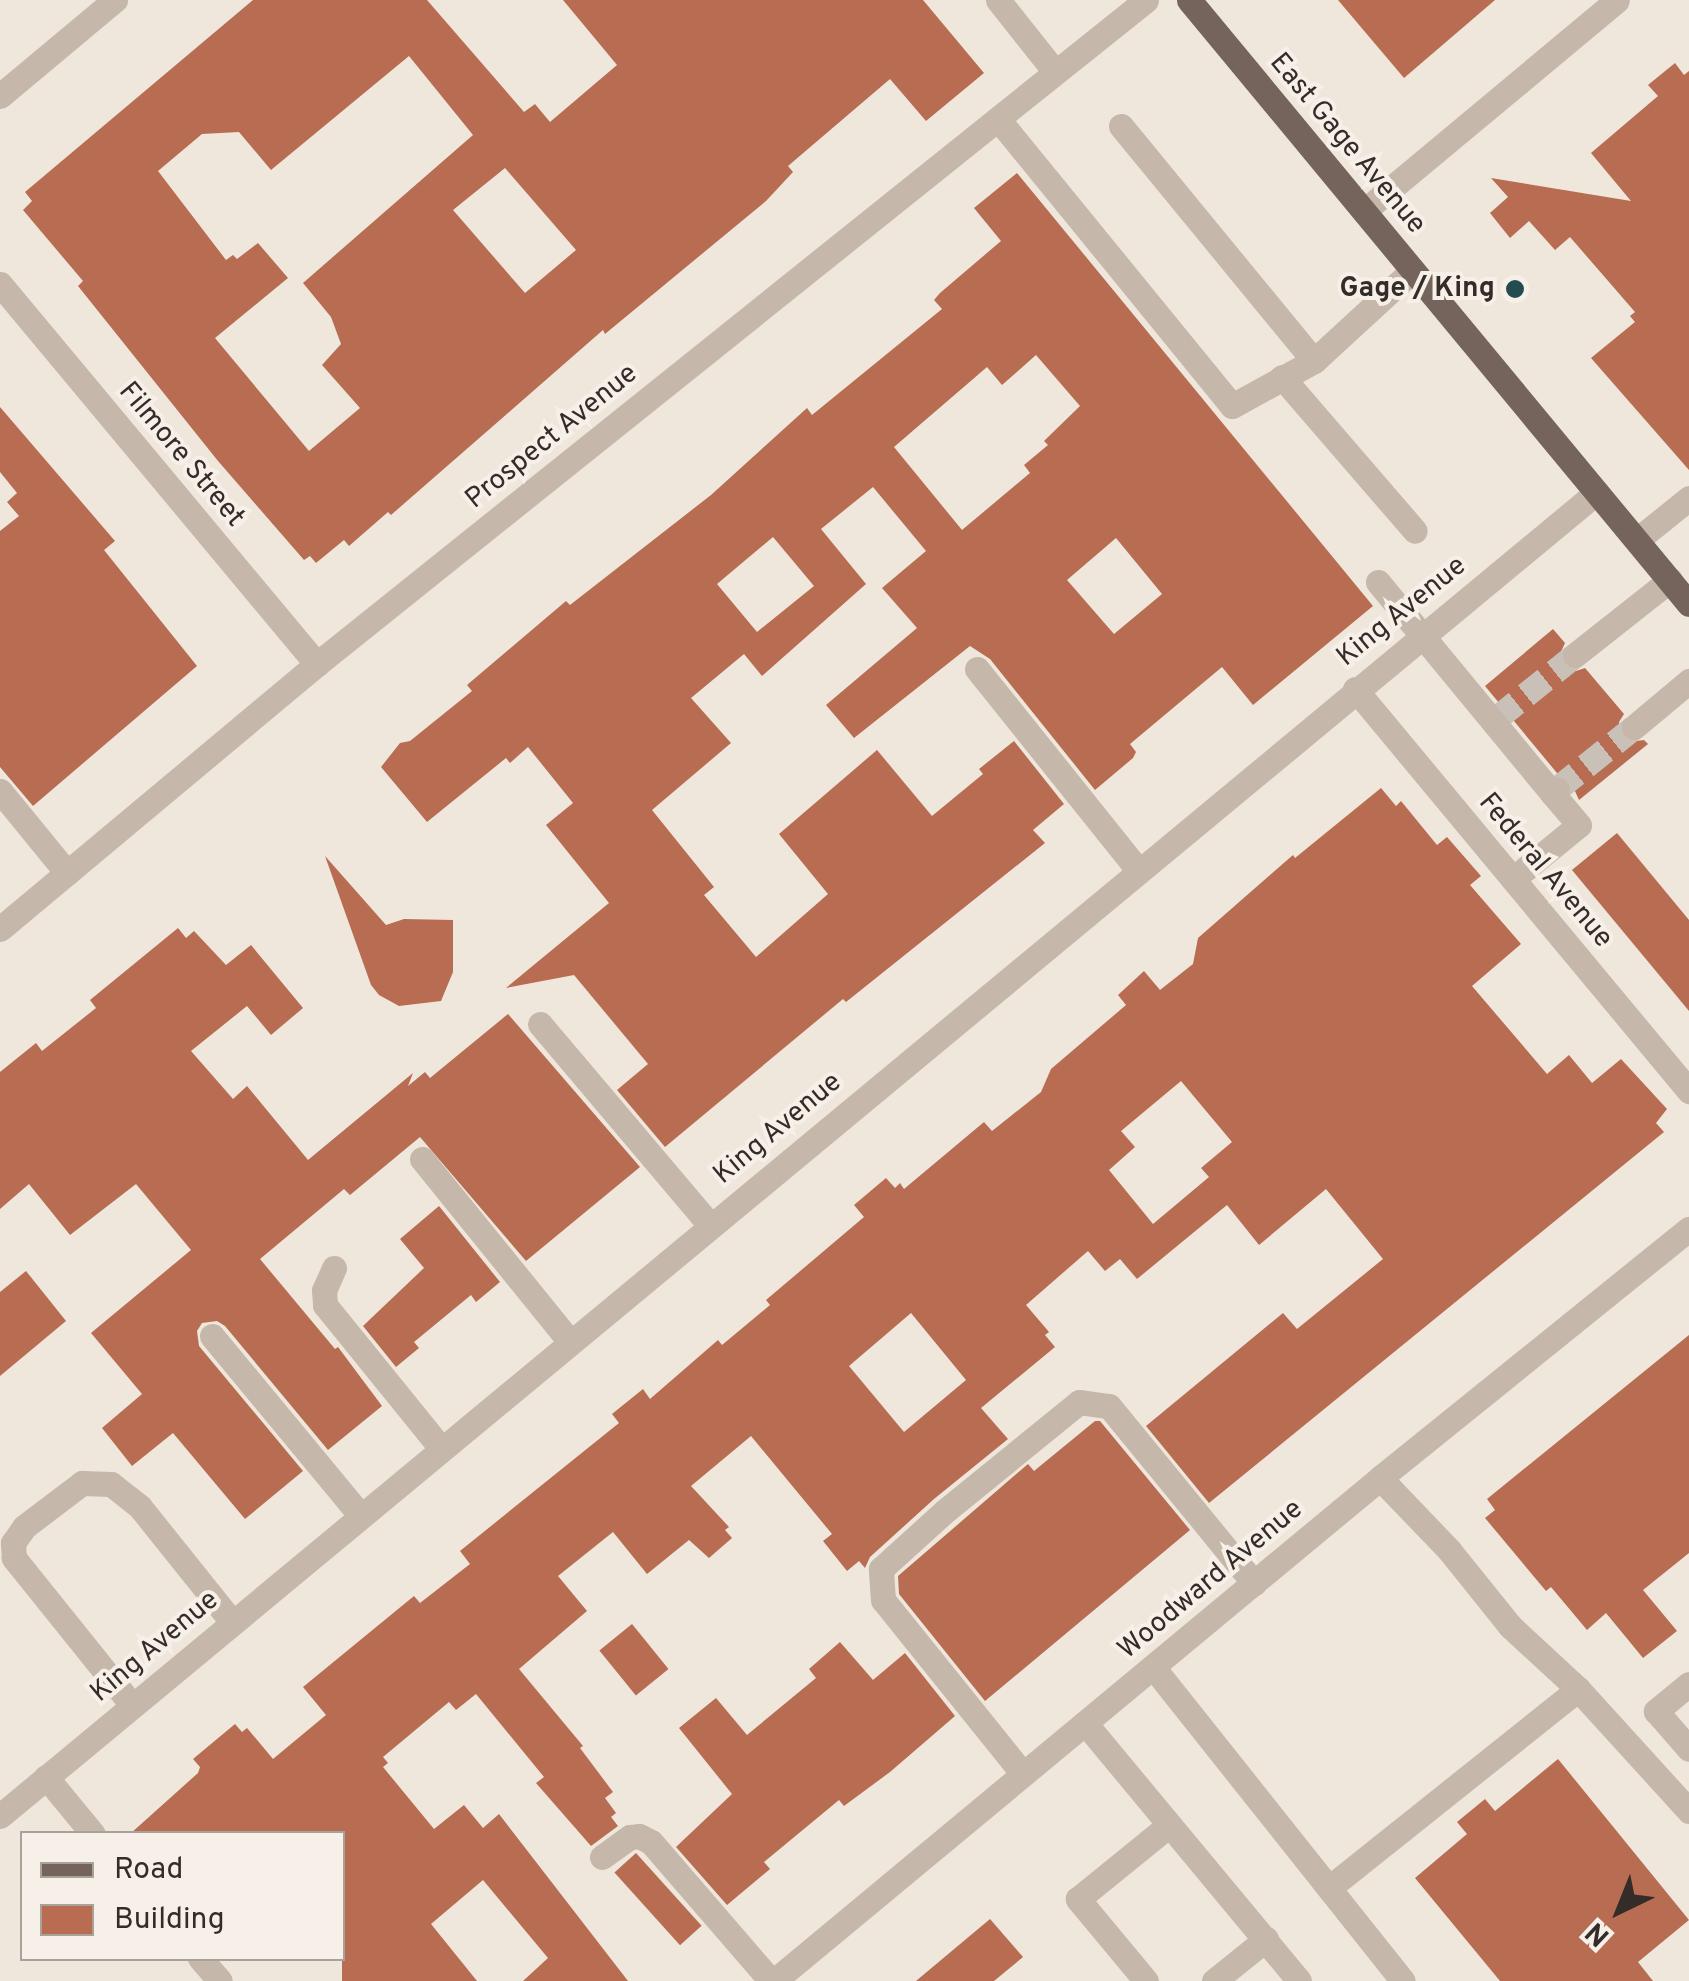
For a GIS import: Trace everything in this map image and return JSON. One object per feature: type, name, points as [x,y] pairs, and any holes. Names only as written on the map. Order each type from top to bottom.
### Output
[{"type":"main road","name":"East Gage Avenue","points":[[1189,0],[1689,604]]},
{"type":"street","points":[[0,96],[115,0]]},
{"type":"street","points":[[998,0],[1056,72]]},
{"type":"street","name":"Prospect Avenue","points":[[0,929],[316,664],[1146,0]]},
{"type":"street","points":[[1364,212],[1617,0]]},
{"type":"street","points":[[998,119],[1232,406],[1314,361],[1413,270]]},
{"type":"street","points":[[1120,126],[1314,361]]},
{"type":"street","name":"Filmore Street","points":[[0,284],[316,664]]},
{"type":"street","points":[[1282,377],[1415,531]]},
{"type":"street","name":"King Avenue","points":[[0,1816],[1597,492]]},
{"type":"street","points":[[1636,540],[1689,498]]},
{"type":"street","points":[[1575,655],[1670,580]]},
{"type":"street","points":[[1378,582],[1555,791],[1578,825],[1513,879]]},
{"type":"street","points":[[976,668],[1137,870]]},
{"type":"street","points":[[1634,726],[1689,681]]},
{"type":"street","name":"Federal Avenue","points":[[1355,689],[1689,1090]]},
{"type":"street","points":[[0,791],[67,873]]},
{"type":"street","points":[[540,1024],[710,1225]]},
{"type":"street","points":[[422,1159],[570,1342]]},
{"type":"street","name":"Woodward Avenue","points":[[772,1981],[1380,1478],[1689,1229]]},
{"type":"street","points":[[334,1268],[324,1290],[325,1306],[441,1448]]},
{"type":"street","points":[[212,1336],[360,1515]]},
{"type":"street","points":[[1024,1774],[883,1600],[880,1570],[945,1512],[1079,1402],[1109,1406],[1254,1583]]},
{"type":"street","points":[[1380,1478],[1449,1550],[1510,1626],[1578,1689],[1689,1811]]},
{"type":"street","points":[[132,1704],[14,1558],[13,1543],[24,1527],[82,1483],[112,1484],[140,1507],[232,1622]]},
{"type":"street","points":[[1153,1667],[1403,1981]]},
{"type":"street","points":[[1689,1684],[1656,1712],[1689,1749]]},
{"type":"street","points":[[1329,1888],[1578,1689]]},
{"type":"street","points":[[1085,1723],[1299,1981]]},
{"type":"street","points":[[46,1777],[91,1831]]},
{"type":"street","points":[[1146,1981],[1078,1899],[1169,1824]]},
{"type":"street","points":[[602,1856],[630,1838],[639,1836],[651,1842],[772,1981]]},
{"type":"street","points":[[1214,1981],[1266,1939]]},
{"type":"street","points":[[203,1961],[220,1981]]},
{"type":"building","points":[[253,0],[427,0],[524,112],[535,104],[550,122],[617,65],[563,0],[923,0],[984,73],[926,121],[890,79],[788,166],[793,172],[766,201],[605,334],[603,330],[391,515],[388,512],[349,546],[344,540],[316,563],[310,556],[304,560],[218,461],[78,286],[83,281],[23,210],[32,201],[25,192]],"holes":[[[409,56],[473,135],[303,283],[331,317],[341,344],[322,365],[360,408],[309,451],[215,338],[288,278],[258,243],[237,259],[233,255],[226,260],[158,171],[202,134],[239,132],[271,170]],[[505,168],[576,250],[525,293],[453,210]]]},
{"type":"building","points":[[1338,0],[1495,0],[1404,78]]},
{"type":"building","points":[[1675,63],[1684,75],[1689,71],[1689,470],[1591,358],[1635,322],[1630,316],[1635,312],[1570,237],[1555,250],[1529,221],[1510,238],[1490,213],[1508,197],[1491,178],[1631,201],[1591,153],[1658,96],[1648,85]]},
{"type":"building","points":[[1017,173],[1373,606],[1253,705],[1222,667],[1130,744],[1136,752],[1133,758],[1095,790],[990,659],[970,646],[854,738],[826,705],[917,628],[882,588],[926,551],[873,487],[821,529],[866,584],[762,676],[744,654],[691,698],[731,743],[652,810],[714,887],[704,895],[756,957],[828,894],[779,834],[877,750],[932,816],[983,774],[979,769],[1014,741],[1064,804],[1033,830],[1045,843],[846,1002],[843,999],[665,1147],[617,1090],[648,1064],[574,975],[506,988],[609,903],[546,825],[573,803],[528,747],[510,763],[506,758],[427,822],[381,767],[400,743],[410,741],[472,691],[467,685],[566,601],[570,605],[711,495],[807,408],[812,415],[942,309],[934,300],[940,293],[1001,241],[974,208]],"holes":[[[1036,355],[1080,406],[1044,441],[1048,445],[1024,465],[1030,473],[962,530],[894,447],[987,367],[1002,385]],[[773,537],[814,586],[757,632],[717,584]],[[1116,538],[1162,594],[1114,634],[1067,580]]]},
{"type":"building","points":[[0,407],[115,541],[104,550],[197,666],[33,806],[0,767],[0,531],[19,516],[7,502],[17,493],[0,472]]},
{"type":"building","points":[[1553,629],[1565,643],[1559,656],[1563,666],[1576,671],[1585,668],[1624,714],[1619,722],[1621,737],[1648,744],[1579,800],[1569,778],[1557,773],[1485,686]]},
{"type":"building","points":[[1381,788],[1396,806],[1401,801],[1437,845],[1447,837],[1481,876],[1470,885],[1521,944],[1472,986],[1547,1074],[1569,1055],[1592,1083],[1621,1059],[1667,1109],[1656,1123],[1664,1132],[1209,1503],[1146,1426],[1283,1313],[1297,1329],[1383,1259],[1326,1189],[1259,1245],[1227,1205],[1137,1279],[1120,1259],[1105,1271],[1088,1251],[1026,1305],[1049,1332],[1045,1335],[1055,1347],[981,1408],[1008,1439],[934,1499],[870,1557],[865,1568],[859,1561],[847,1571],[823,1541],[832,1534],[751,1436],[691,1486],[729,1527],[725,1530],[732,1538],[709,1558],[689,1540],[647,1574],[613,1532],[558,1576],[587,1611],[519,1669],[583,1746],[580,1748],[613,1792],[605,1798],[616,1813],[611,1817],[618,1826],[591,1846],[536,1783],[544,1777],[476,1694],[456,1710],[449,1702],[383,1757],[388,1763],[383,1767],[434,1829],[464,1805],[483,1828],[499,1814],[628,1981],[523,1981],[548,1958],[483,1880],[431,1924],[477,1981],[342,1981],[345,1831],[133,1831],[198,1773],[200,1767],[193,1759],[235,1724],[242,1732],[247,1728],[273,1759],[326,1715],[303,1687],[414,1596],[420,1603],[470,1564],[460,1551],[619,1423],[612,1414],[643,1389],[650,1399],[718,1340],[722,1345],[770,1305],[766,1300],[864,1217],[854,1205],[886,1178],[895,1188],[900,1183],[904,1189],[984,1122],[992,1131],[1041,1092],[1051,1069],[1126,1005],[1118,995],[1144,971],[1160,990],[1193,964],[1198,938],[1293,855],[1295,858]],"holes":[[[1181,1081],[1232,1142],[1201,1168],[1209,1177],[1153,1224],[1109,1170],[1135,1147],[1121,1131]],[[911,1313],[966,1380],[904,1432],[849,1366]]]},
{"type":"building","points":[[1617,833],[1689,920],[1689,1011],[1572,870]]},
{"type":"building","points":[[325,856],[386,925],[404,919],[453,920],[453,972],[441,1001],[399,1006],[379,995],[371,985]]},
{"type":"building","points":[[178,928],[186,938],[194,931],[226,965],[251,945],[303,1008],[271,1035],[247,1006],[191,1051],[233,1099],[247,1086],[308,1160],[413,1073],[408,1086],[425,1072],[430,1078],[508,1014],[640,1167],[526,1261],[420,1137],[350,1195],[344,1189],[260,1259],[335,1349],[338,1347],[382,1406],[328,1450],[225,1326],[217,1321],[202,1323],[197,1331],[199,1346],[303,1471],[245,1519],[173,1433],[132,1466],[102,1428],[142,1394],[91,1333],[191,1250],[136,1184],[70,1235],[29,1184],[0,1209],[0,1072],[36,1043],[42,1051],[96,1008],[90,1000]]},
{"type":"building","points":[[439,1206],[500,1282],[476,1302],[471,1295],[414,1342],[419,1348],[396,1367],[363,1326],[424,1268],[400,1239]]},
{"type":"building","points":[[26,1271],[66,1321],[0,1376],[0,1292]]},
{"type":"building","points":[[1689,1335],[1689,1553],[1643,1590],[1677,1631],[1643,1658],[1606,1613],[1587,1630],[1551,1587],[1546,1591],[1485,1518],[1495,1510],[1487,1499]]},
{"type":"building","points":[[1095,1421],[1100,1421],[1190,1530],[985,1701],[899,1594],[898,1576],[1028,1464],[1034,1471]]},
{"type":"building","points":[[632,1624],[669,1669],[636,1696],[599,1650]]},
{"type":"building","points":[[840,1642],[873,1680],[905,1653],[955,1716],[890,1772],[844,1806],[839,1800],[764,1862],[770,1869],[727,1905],[676,1847],[732,1794],[679,1728],[716,1698],[747,1735],[816,1678],[809,1669]]},
{"type":"building","points":[[1558,1759],[1689,1920],[1638,1962],[1653,1981],[1500,1981],[1415,1878],[1467,1834],[1457,1822],[1485,1799],[1495,1811]]},
{"type":"building","points":[[636,1853],[702,1926],[680,1945],[614,1872]]},
{"type":"building","points":[[990,1919],[1023,1957],[994,1981],[916,1981]]},
{"type":"tunnel","points":[[1497,718],[1575,655]]},
{"type":"tunnel","points":[[1557,789],[1634,727]]},
{"type":"place","name":"Gage / King","points":[[1515,289]]}]
